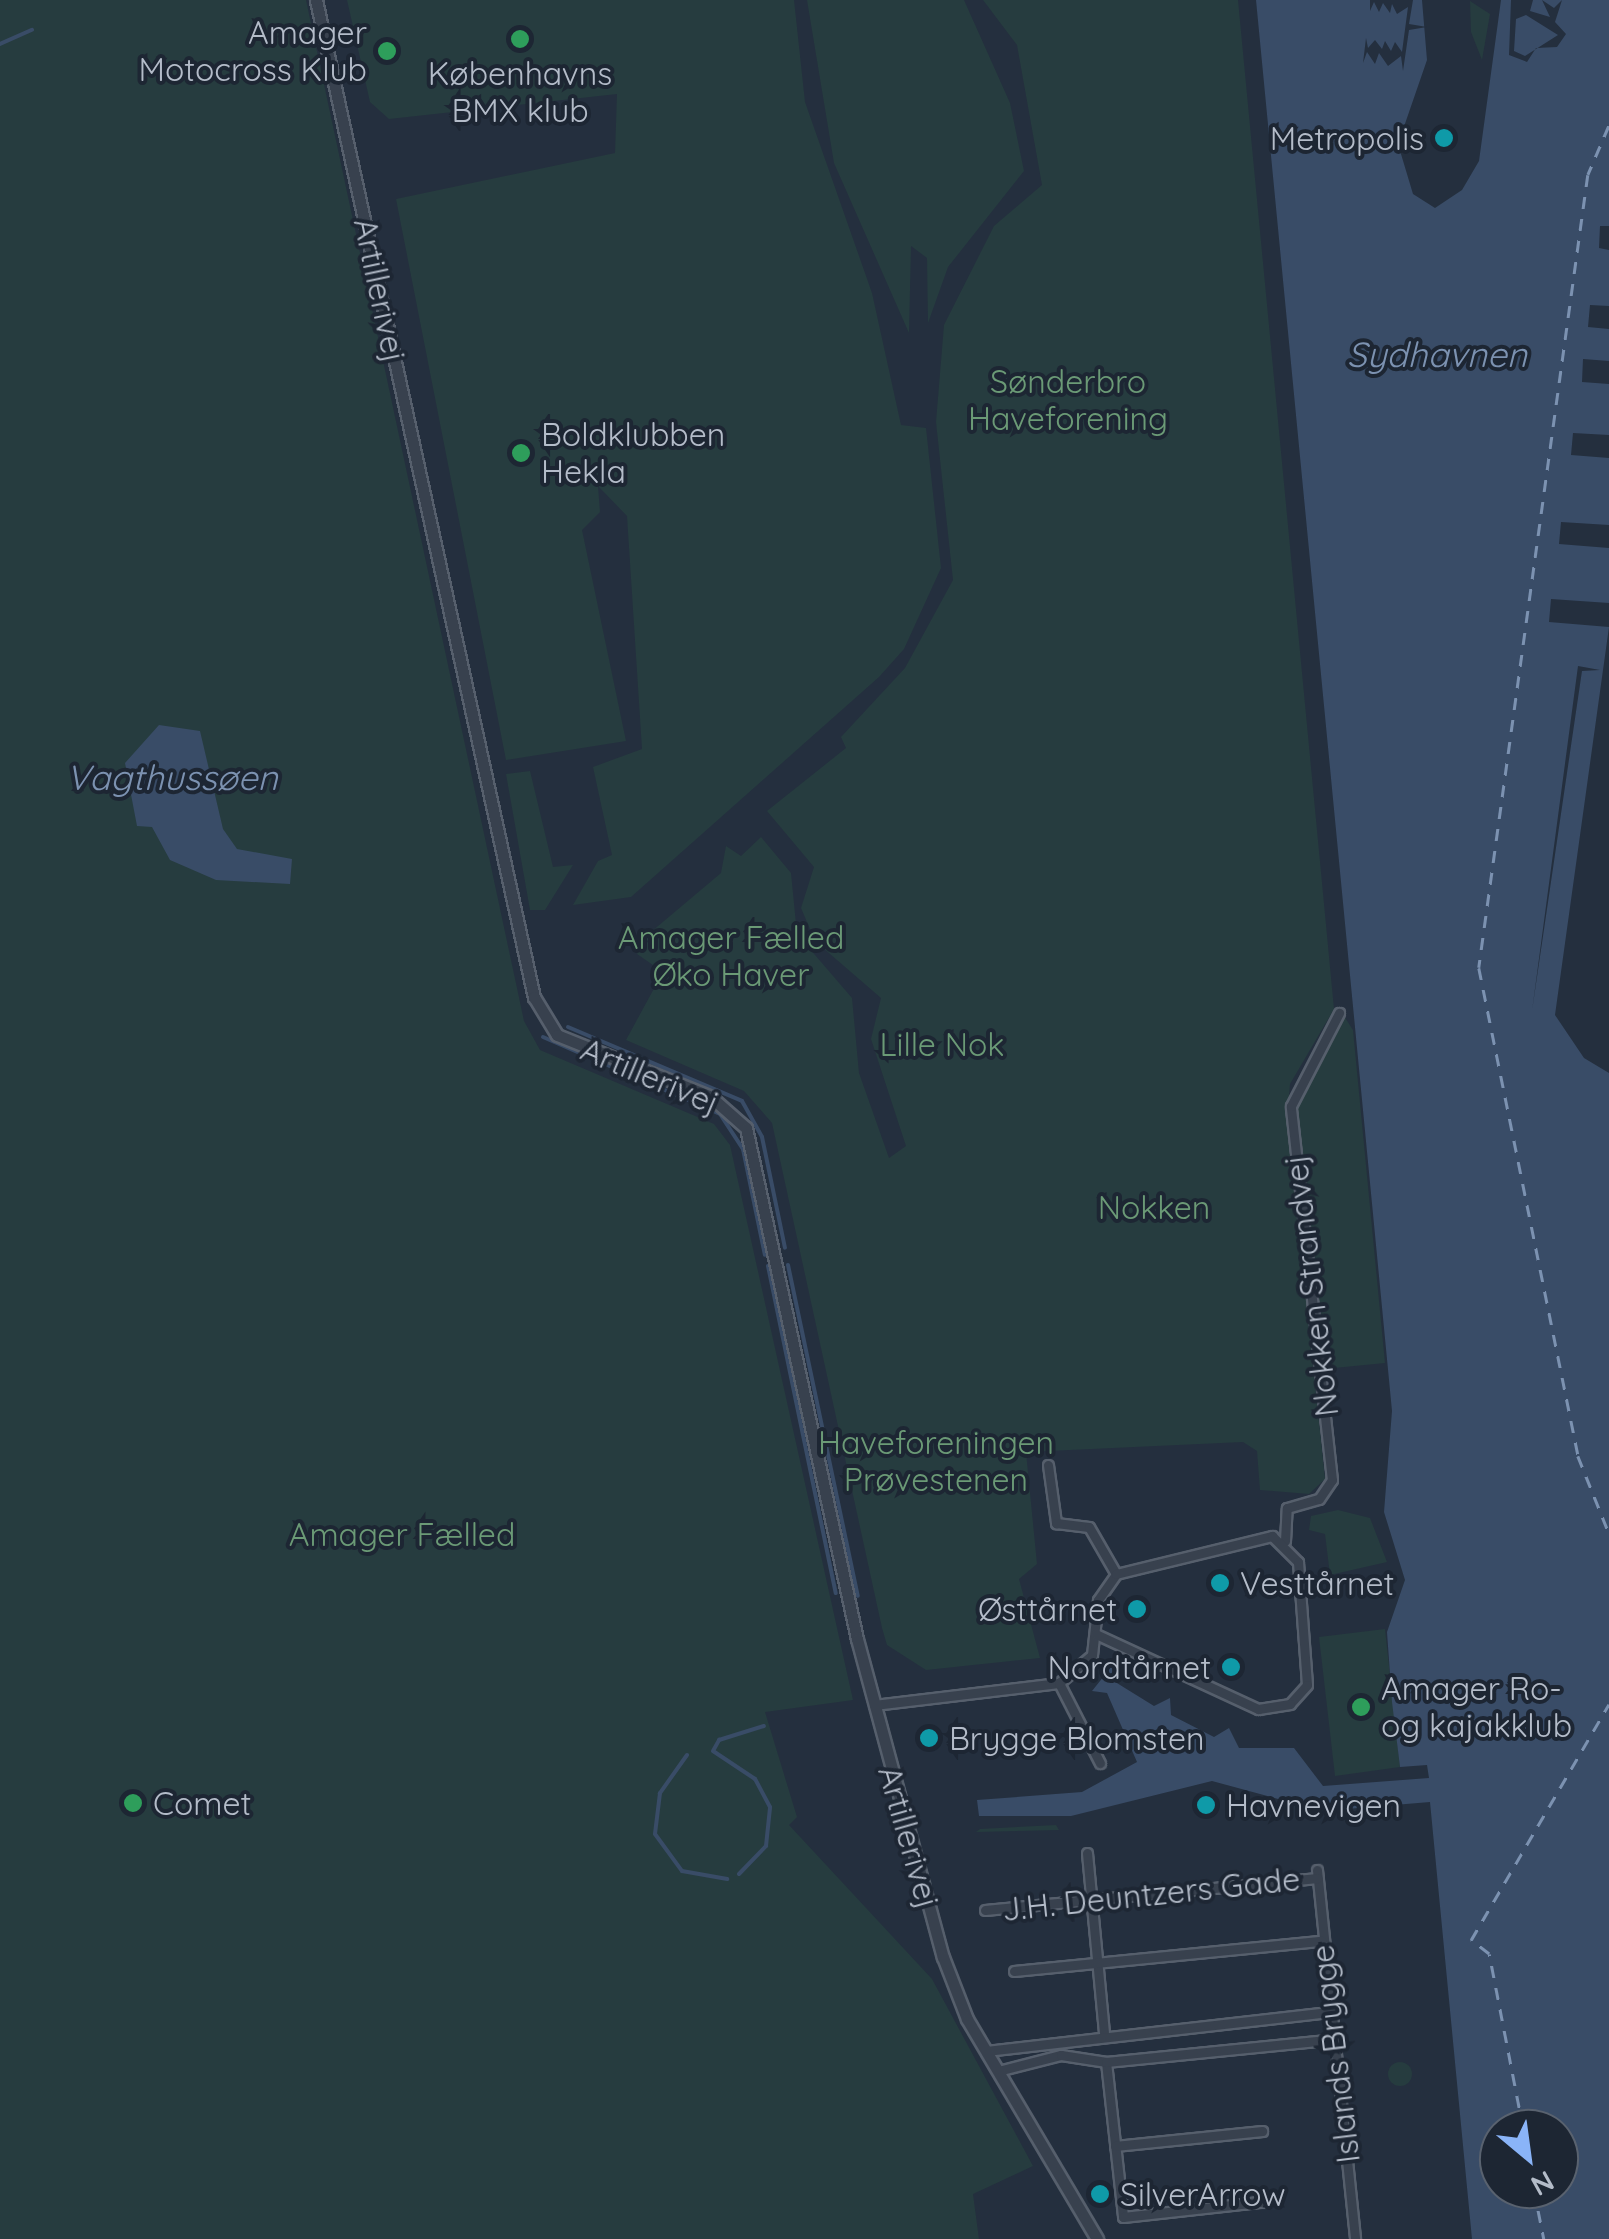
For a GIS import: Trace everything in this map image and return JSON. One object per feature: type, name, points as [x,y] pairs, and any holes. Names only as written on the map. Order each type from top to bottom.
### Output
[{"type":"street","name":"Artillerivej","points":[[316,0],[534,997],[558,1034],[711,1097],[746,1128],[874,1704],[943,1957],[986,2051],[1097,2239]]},
{"type":"street","name":"Nokken Strandvej","points":[[1285,1541],[1287,1508],[1325,1496],[1332,1480],[1291,1106],[1339,1013]]},
{"type":"street","points":[[1048,1465],[1056,1523],[1088,1527],[1116,1574]]},
{"type":"street","points":[[874,1704],[1059,1683],[1088,1660],[1096,1634],[1098,1600],[1116,1574],[1266,1537],[1285,1541],[1298,1562],[1307,1671],[1290,1704],[1271,1710],[1231,1701],[1096,1634]]},
{"type":"street","points":[[1059,1683],[1100,1764]]},
{"type":"street","points":[[1086,1853],[1104,2032]]},
{"type":"street","name":"J.H. Deuntzers Gade","points":[[985,1910],[1317,1874]]},
{"type":"street","name":"Islands Brygge","points":[[1317,1874],[1327,2012],[1337,2039],[1356,2239]]},
{"type":"street","points":[[1014,1971],[1322,1942]]},
{"type":"street","points":[[986,2051],[1104,2032],[1327,2012]]},
{"type":"street","points":[[998,2071],[1061,2055],[1106,2062],[1337,2039]]},
{"type":"street","points":[[1106,2062],[1122,2217],[1268,2201]]},
{"type":"street","points":[[1115,2146],[1262,2132]]},
{"type":"green space","name":"Amager Fælled","points":[[0,0],[306,0],[524,1021],[540,1050],[714,1124],[730,1145],[853,1700],[765,1712],[797,1817],[789,1825],[932,1979],[1033,2166],[973,2194],[979,2239],[0,2239]]},
{"type":"green space","points":[[347,0],[794,0],[805,102],[872,293],[901,425],[926,428],[941,568],[904,649],[879,677],[631,897],[573,905],[598,861],[612,855],[593,767],[642,749],[627,516],[598,486],[600,512],[582,530],[626,741],[506,760],[396,199],[615,153],[617,94],[389,119],[370,102]]},
{"type":"green space","points":[[807,0],[964,0],[1010,103],[1024,171],[948,267],[928,323],[927,258],[911,246],[909,333],[834,163]]},
{"type":"green space","points":[[983,0],[1238,0],[1334,1009],[1290,1084],[1287,1118],[1325,1479],[1309,1494],[1260,1490],[1257,1451],[1243,1442],[1026,1452],[1037,1564],[1019,1579],[1040,1658],[926,1670],[887,1645],[882,1628],[772,1123],[744,1091],[626,1040],[663,972],[637,954],[645,937],[721,873],[726,846],[741,856],[761,837],[791,873],[797,934],[852,998],[859,1073],[889,1158],[906,1146],[871,1039],[881,998],[815,941],[801,908],[814,867],[767,811],[846,748],[841,737],[905,668],[953,580],[936,422],[944,325],[994,226],[1042,185],[1017,45]]},
{"type":"green space","points":[[1470,1],[1490,14],[1482,60],[1471,32]]},
{"type":"green space","points":[[530,771],[553,867],[573,865],[545,910],[530,910],[506,774]]},
{"type":"green space","points":[[1344,1016],[1353,1030],[1385,1363],[1324,1369],[1297,1104]]},
{"type":"green space","points":[[1338,1510],[1370,1518],[1387,1562],[1330,1575],[1325,1534],[1309,1530],[1311,1516]]},
{"type":"green space","name":"Amager Ro- og kajakklub","points":[[1385,1629],[1400,1767],[1335,1776],[1319,1637]]},
{"type":"green space","points":[[1056,1825],[1059,1830],[976,1832],[980,1829]]},
{"type":"green space","points":[[1400,2062],[1412,2074],[1400,2086],[1388,2074]]},
{"type":"water","name":"Sydhavnen","points":[[1256,0],[1422,0],[1427,60],[1398,144],[1413,194],[1435,208],[1462,190],[1479,161],[1501,0],[1609,0],[1609,226],[1600,226],[1599,248],[1609,250],[1609,306],[1590,305],[1588,327],[1609,329],[1609,361],[1583,359],[1582,382],[1609,384],[1609,435],[1573,433],[1571,455],[1609,458],[1609,525],[1561,522],[1559,544],[1609,548],[1609,603],[1551,599],[1549,622],[1609,627],[1555,1015],[1584,1058],[1609,1073],[1609,2239],[1472,2239],[1430,1802],[1322,1811],[1212,1781],[1071,1816],[979,1816],[977,1800],[1082,1792],[1137,1762],[1107,1693],[1092,1691],[1112,1666],[1112,1680],[1154,1706],[1170,1698],[1171,1715],[1214,1737],[1229,1728],[1239,1748],[1294,1748],[1323,1786],[1429,1778],[1427,1765],[1400,1767],[1387,1632],[1405,1580],[1384,1512],[1392,1411]]},
{"type":"water","name":"Vagthussøen","points":[[159,725],[200,731],[223,829],[237,849],[292,859],[290,884],[216,880],[170,860],[152,827],[137,826],[125,763]]},
{"type":"pier","points":[[1370,0],[1413,0],[1409,24],[1427,27],[1409,30],[1403,71],[1401,56],[1388,66],[1379,53],[1375,64],[1367,52],[1363,63],[1366,38],[1368,48],[1375,40],[1382,49],[1385,41],[1391,51],[1395,42],[1402,52],[1408,7],[1397,14],[1392,4],[1390,13],[1383,3],[1379,12],[1374,2],[1370,11]]},
{"type":"pier","points":[[1511,0],[1533,0],[1530,11],[1550,17],[1542,0],[1554,8],[1562,0],[1555,22],[1566,34],[1557,47],[1538,48],[1558,35],[1526,15],[1516,19],[1514,51],[1525,56],[1535,50],[1527,62],[1509,55]]},
{"type":"pier","points":[[1578,666],[1600,670],[1582,671],[1532,1011]]},
{"type":"waterway","points":[[0,44],[32,30]]},
{"type":"waterway","points":[[568,1027],[742,1101],[762,1137],[785,1248]]},
{"type":"waterway","points":[[543,1037],[720,1114],[743,1149],[765,1255]]},
{"type":"waterway","points":[[788,1265],[858,1596]]},
{"type":"waterway","points":[[768,1266],[836,1593]]},
{"type":"waterway","points":[[739,1874],[766,1846],[770,1807],[755,1779],[713,1751],[719,1740],[764,1726]]},
{"type":"waterway","points":[[687,1755],[660,1793],[655,1834],[682,1871],[727,1879]]},
{"type":"ferry route","points":[[1609,126],[1588,175],[1479,968],[1578,1456],[1609,1533]]},
{"type":"ferry route","points":[[1519,2109],[1489,1954],[1471,1940],[1609,1704]]},
{"type":"ferry route","points":[[1538,2209],[1544,2239]]},
{"type":"place","name":"Københavns BMX klub","points":[[520,39]]},
{"type":"place","name":"Amager Motocross Klub","points":[[387,51]]},
{"type":"place","name":"Metropolis","points":[[1444,138]]},
{"type":"place","name":"Boldklubben Hekla","points":[[521,453]]},
{"type":"place","name":"Vesttårnet","points":[[1220,1583]]},
{"type":"place","name":"Østtårnet","points":[[1137,1609]]},
{"type":"place","name":"Nordtårnet","points":[[1231,1667]]},
{"type":"place","name":"Amager Ro- og kajakklub","points":[[1361,1707]]},
{"type":"place","name":"Brygge Blomsten","points":[[929,1738]]},
{"type":"place","name":"Comet","points":[[133,1803]]},
{"type":"place","name":"Havnevigen","points":[[1206,1805]]},
{"type":"place","name":"SilverArrow","points":[[1100,2194]]},
{"type":"park label","name":"Sønderbro Haveforening","points":[[1068,400]]},
{"type":"park label","name":"Amager Fælled Øko Haver","points":[[731,956]]},
{"type":"park label","name":"Lille Nok","points":[[942,1044]]},
{"type":"park label","name":"Nokken","points":[[1154,1207]]},
{"type":"park label","name":"Haveforeningen Prøvestenen","points":[[936,1462]]}]
